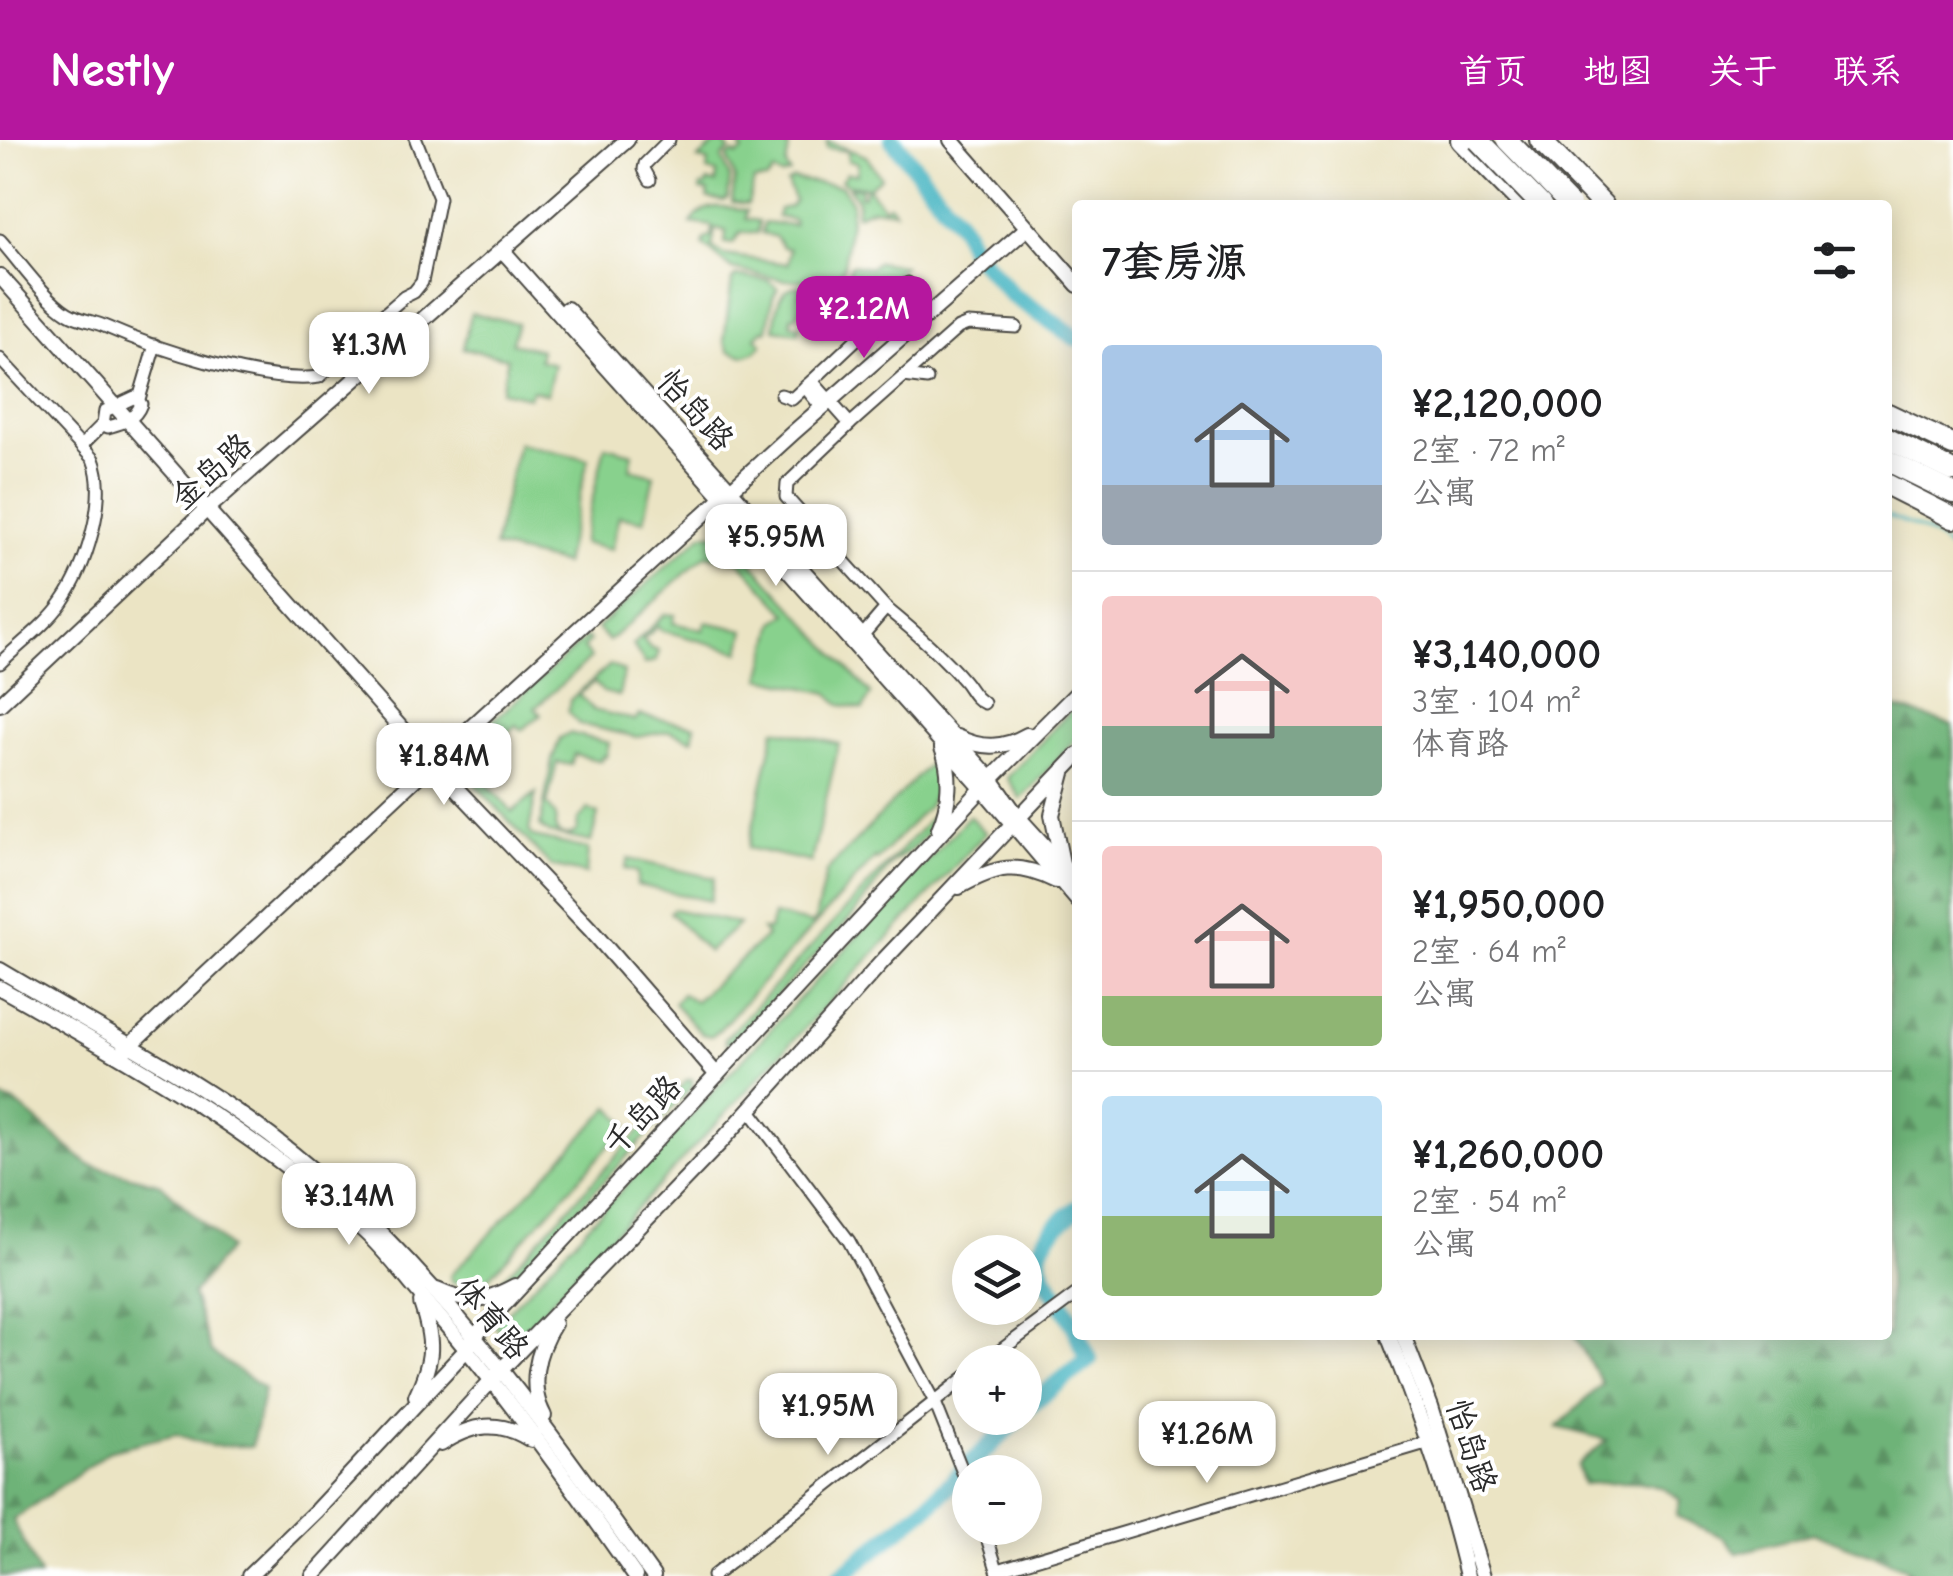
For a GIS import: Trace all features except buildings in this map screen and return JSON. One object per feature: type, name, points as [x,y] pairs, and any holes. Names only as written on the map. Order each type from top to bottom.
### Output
[{"type":"highway","points":[[1461,140],[1519,200]]},
{"type":"highway","points":[[1478,140],[1536,200]]},
{"type":"highway","points":[[1507,140],[1583,200]]},
{"type":"highway","points":[[1540,140],[1583,200]]},
{"type":"highway","points":[[1892,416],[1953,445]]},
{"type":"highway","points":[[1892,441],[1953,471]]},
{"type":"highway","points":[[1892,464],[1953,493]]},
{"type":"highway","points":[[1892,487],[1953,518]]},
{"type":"street","points":[[0,240],[70,315],[200,361],[291,378],[318,378],[342,356],[346,347],[422,282],[439,198],[416,140]]},
{"type":"street","name":"金岛路","points":[[0,704],[206,510],[627,140]]},
{"type":"street","points":[[650,180],[644,170],[646,164],[669,140]]},
{"type":"street","points":[[951,140],[1072,279]]},
{"type":"street","points":[[1528,200],[1560,164]]},
{"type":"street","points":[[124,1050],[432,763],[1026,229]]},
{"type":"street","points":[[507,249],[943,735],[990,747],[1014,742],[1045,725]]},
{"type":"street","points":[[0,276],[432,763],[590,930],[717,1076]]},
{"type":"street","points":[[781,396],[792,399],[862,327],[882,315],[891,297],[908,284]]},
{"type":"street","points":[[984,703],[886,608],[786,498],[787,484],[958,328],[968,324],[1016,327]]},
{"type":"street","points":[[102,424],[108,427],[130,420],[139,409],[155,345]]},
{"type":"street","points":[[0,360],[81,446],[98,472],[94,532],[62,602],[0,663]]},
{"type":"street","points":[[904,376],[926,379]]},
{"type":"street","points":[[808,384],[850,424]]},
{"type":"street","points":[[81,446],[102,424],[105,411],[115,404],[139,399]]},
{"type":"street","name":"怡岛路","points":[[728,494],[862,636],[1014,820]]},
{"type":"street","points":[[862,636],[886,608]]},
{"type":"street","name":"千岛路","points":[[248,1576],[316,1511],[934,840],[1072,698]]},
{"type":"street","points":[[934,840],[946,811],[948,782],[943,735]]},
{"type":"street","points":[[313,1576],[496,1375],[1072,761]]},
{"type":"street","points":[[1064,769],[1052,815],[1072,886]]},
{"type":"street","points":[[1014,820],[1064,868]]},
{"type":"street","points":[[1014,820],[1072,889]]},
{"type":"street","points":[[946,895],[984,874],[1010,867],[1036,872],[1072,890]]},
{"type":"street","name":"体育路","points":[[0,970],[124,1050]]},
{"type":"street","name":"体育路","points":[[0,988],[124,1050],[247,1119],[374,1226],[572,1464],[652,1576]]},
{"type":"street","points":[[749,1109],[849,1241],[934,1400],[954,1455]]},
{"type":"street","points":[[411,1407],[424,1379],[432,1343],[424,1290],[456,1299],[486,1300],[528,1278]]},
{"type":"street","points":[[1009,1345],[1072,1298]]},
{"type":"street","points":[[566,1302],[547,1334],[534,1389],[536,1402],[572,1464]]},
{"type":"street","points":[[1390,1340],[1429,1442],[1467,1576]]},
{"type":"street","name":"怡岛路","points":[[1406,1340],[1431,1407],[1483,1576]]},
{"type":"street","name":"体育路","points":[[496,1375],[540,1445],[636,1576]]},
{"type":"street","points":[[713,1576],[952,1387]]},
{"type":"street","points":[[424,1456],[464,1430],[481,1425],[515,1429],[540,1445]]},
{"type":"street","points":[[989,1545],[998,1573],[1429,1442]]},
{"type":"green space","points":[[720,140],[730,150],[722,158],[730,178],[728,198],[724,201],[707,198],[708,191],[700,190],[707,182],[716,183],[717,173],[707,171],[708,161],[698,159]]},
{"type":"green space","points":[[748,140],[782,140],[789,148],[786,166],[790,173],[781,176],[774,172],[767,180],[754,181],[748,204],[732,202],[735,178],[727,158],[743,151],[740,147]]},
{"type":"green space","points":[[827,141],[866,156],[881,177],[868,188],[884,207],[889,204],[895,211],[873,208],[856,215],[858,201],[849,188],[861,187],[860,196],[864,196],[866,187],[841,180],[847,173],[857,174],[858,163],[848,161],[848,151],[827,148]]},
{"type":"green space","points":[[793,179],[842,186],[852,203],[844,267],[834,281],[784,280],[732,269],[703,245],[711,237],[712,226],[691,223],[703,211],[716,207],[747,210],[746,219],[759,221],[758,233],[740,233],[733,244],[725,243],[726,231],[715,228],[712,248],[724,255],[788,264],[790,249],[783,247],[776,237],[762,233],[764,222],[794,225],[794,220],[777,217],[779,209],[795,201],[787,183]]},
{"type":"green space","points":[[877,262],[904,266],[874,292],[870,310],[876,312],[867,318],[853,300],[831,294],[831,289],[847,278],[851,265],[869,268]]},
{"type":"green space","points":[[736,276],[767,280],[778,288],[767,331],[756,337],[762,344],[744,356],[729,351],[724,340],[732,280]]},
{"type":"green space","points":[[801,286],[800,295],[821,298],[820,304],[803,305],[792,316],[791,324],[799,326],[798,333],[774,329],[782,294]]},
{"type":"green space","points":[[471,313],[517,323],[512,343],[541,350],[539,360],[554,364],[547,394],[532,390],[529,397],[501,391],[508,358],[463,348]]},
{"type":"green space","points":[[518,443],[588,459],[564,564],[494,547]]},
{"type":"green space","points":[[605,446],[633,453],[630,469],[654,475],[644,521],[619,516],[611,550],[582,543]]},
{"type":"green space","points":[[703,534],[726,534],[871,694],[863,709],[841,705],[828,693],[761,678],[775,622],[788,614],[739,561],[706,555],[609,641],[597,628]]},
{"type":"green space","points":[[665,614],[675,615],[673,623],[703,630],[706,622],[745,630],[740,652],[658,626],[643,639],[659,651],[656,661],[645,664],[633,645]]},
{"type":"green space","points":[[587,637],[590,641],[583,648],[591,658],[535,708],[541,715],[522,730],[516,725],[484,753],[484,780],[512,812],[536,793],[529,831],[534,837],[588,849],[586,874],[551,866],[463,771],[468,743]]},
{"type":"green space","points":[[610,665],[624,672],[619,696],[603,692],[594,682],[579,694],[593,710],[635,720],[639,715],[695,726],[692,740],[670,731],[637,737],[579,724],[568,712],[570,700]]},
{"type":"green space","points":[[1892,707],[1953,725],[1953,1576],[1906,1576],[1907,1568],[1813,1533],[1737,1553],[1723,1537],[1676,1516],[1680,1500],[1659,1487],[1634,1482],[1583,1484],[1577,1466],[1607,1440],[1557,1427],[1602,1384],[1577,1340],[1892,1340]]},
{"type":"green space","points":[[1072,709],[1072,743],[1021,799],[1007,778]]},
{"type":"green space","points":[[775,729],[839,744],[811,862],[748,848]]},
{"type":"green space","points":[[569,733],[609,743],[601,761],[574,754],[571,765],[557,762],[547,804],[556,816],[559,834],[568,836],[577,831],[578,820],[588,809],[598,814],[591,842],[549,833],[540,826],[552,760],[560,738]]},
{"type":"green space","points":[[931,762],[938,787],[928,806],[875,858],[718,1031],[711,1036],[702,1034],[674,1003],[682,994],[695,1001],[767,936],[762,930],[769,930],[773,915],[814,924],[826,872]]},
{"type":"green space","points":[[940,808],[933,828],[892,863],[854,914],[732,1043],[726,1044],[725,1039]]},
{"type":"green space","points":[[969,816],[986,833],[511,1344],[495,1326]]},
{"type":"green space","points":[[628,859],[714,878],[710,901],[637,885],[637,872],[625,869]]},
{"type":"green space","points":[[673,909],[739,924],[708,952],[670,912]]},
{"type":"green space","points":[[687,1080],[692,1080],[692,1087],[512,1279],[496,1286]]},
{"type":"green space","points":[[0,1098],[16,1103],[89,1165],[161,1184],[229,1248],[192,1294],[211,1352],[264,1389],[252,1446],[211,1446],[176,1434],[111,1450],[13,1520],[40,1576],[0,1576]]},
{"type":"green space","points":[[610,1107],[628,1125],[484,1283],[478,1287],[452,1282],[450,1276]]},
{"type":"waterway","points":[[893,140],[963,228],[971,249],[1012,295],[1072,335]]},
{"type":"waterway","points":[[1892,518],[1931,535],[1953,553]]},
{"type":"waterway","points":[[1072,1213],[1044,1242],[1040,1256],[1041,1269],[1072,1321]]},
{"type":"waterway","points":[[1042,1396],[1089,1359],[1080,1340]]},
{"type":"waterway","points":[[841,1576],[930,1504],[1001,1435]]}]
